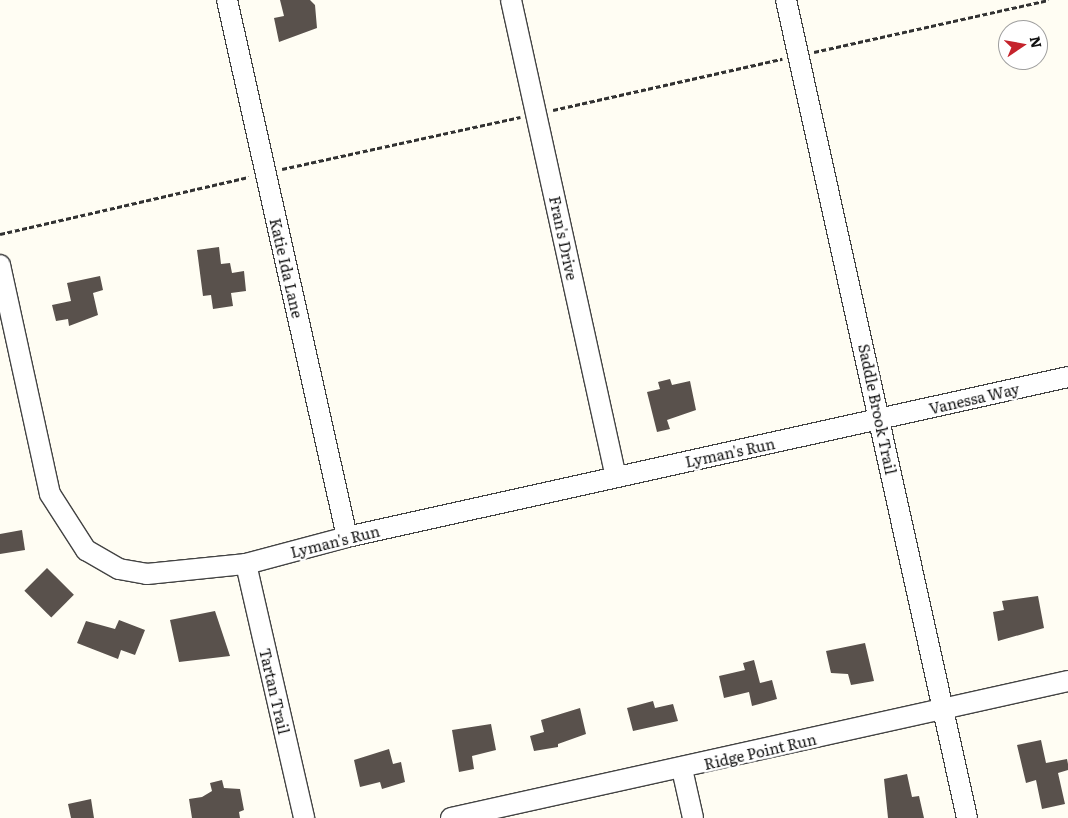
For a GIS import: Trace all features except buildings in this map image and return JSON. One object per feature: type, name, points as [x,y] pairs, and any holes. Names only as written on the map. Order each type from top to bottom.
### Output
[{"type":"street","name":"Katie Ida Lane","points":[[227,0],[347,537]]},
{"type":"street","name":"Fran's Drive","points":[[511,0],[616,476]]},
{"type":"street","name":"Saddle Brook Trail","points":[[786,0],[967,818]]},
{"type":"street","name":"Lyman's Run","points":[[0,265],[50,494],[86,550],[120,569],[147,574],[246,564],[347,537],[616,476],[880,420]]},
{"type":"street","name":"Vanessa Way","points":[[880,420],[1068,377]]},
{"type":"street","name":"Tartan Trail","points":[[246,564],[304,818]]},
{"type":"street","name":"Ridge Point Run","points":[[452,818],[682,769],[943,708],[1068,682]]},
{"type":"street","points":[[682,769],[693,818]]}]
